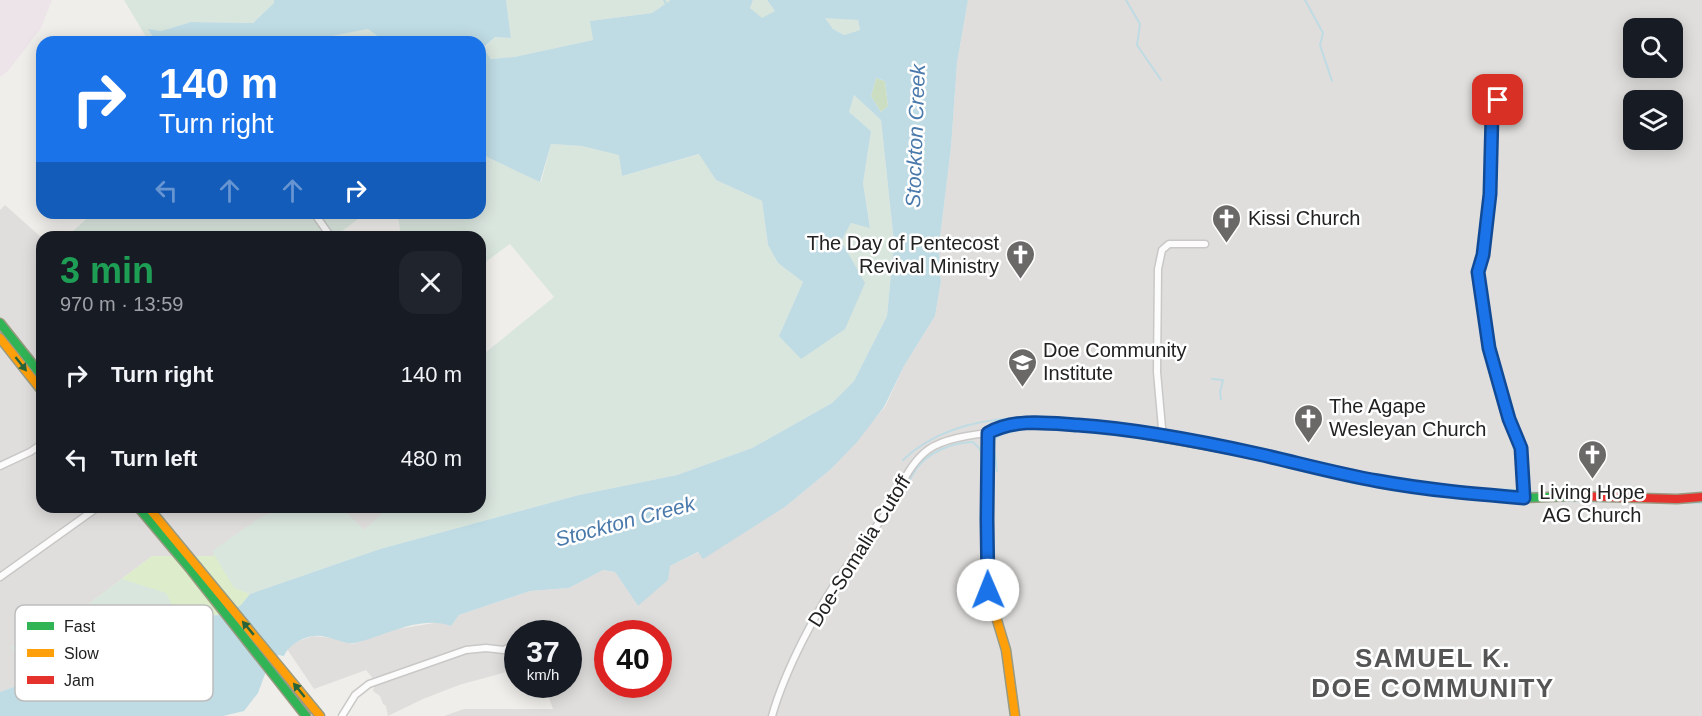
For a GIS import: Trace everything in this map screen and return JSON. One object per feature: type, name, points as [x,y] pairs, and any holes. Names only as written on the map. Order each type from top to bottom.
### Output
[{"type":"street","points":[[1498,100],[1492,114],[1490,194],[1483,255],[1478,272],[1489,348],[1509,419],[1521,448],[1524,498]]},
{"type":"street","points":[[1157,435],[1162,428],[1156,338],[1158,269],[1162,250],[1168,244],[1206,244]]},
{"type":"street","points":[[0,323],[36,368]]},
{"type":"street","points":[[0,338],[36,383]]},
{"type":"street","points":[[1015,716],[1006,650],[988,590],[988,433],[1007,425],[1035,422],[1099,426],[1157,435],[1256,454],[1321,470],[1445,492],[1524,498],[1573,496],[1677,499],[1702,497]]},
{"type":"street","name":"Doe-Somalia Cutoff","points":[[772,716],[777,696],[826,599],[891,504],[911,467],[925,452],[937,444],[988,433]]},
{"type":"street","points":[[0,466],[36,448]]},
{"type":"street","points":[[0,568],[2,576],[90,513]]},
{"type":"street","points":[[143,513],[306,716]]},
{"type":"street","points":[[156,513],[320,716]]},
{"type":"street","points":[[342,716],[355,695],[369,684],[466,650],[486,648],[504,650]]},
{"type":"shaded area","points":[[0,0],[52,0],[41,28],[8,71],[0,77]]},
{"type":"shaded area","points":[[124,0],[274,0],[274,3],[253,23],[191,22],[161,31],[149,30],[152,36],[145,36]]},
{"type":"shaded area","points":[[506,0],[671,0],[652,13],[591,21],[593,40],[514,57],[491,59],[486,53],[486,46],[495,37],[511,38]]},
{"type":"shaded area","points":[[753,0],[767,0],[775,11],[762,19],[750,8]]},
{"type":"shaded area","points":[[968,0],[1702,0],[1702,716],[444,716],[464,709],[553,709],[549,698],[582,698],[582,620],[504,620],[504,673],[459,685],[388,716],[386,706],[380,696],[373,691],[375,681],[366,670],[314,689],[287,649],[296,642],[313,636],[353,644],[392,630],[440,622],[451,626],[459,615],[530,591],[569,588],[603,570],[615,572],[638,606],[670,566],[699,552],[703,558],[785,507],[831,469],[885,407],[904,366],[935,316],[941,281],[940,238],[951,147],[957,63]]},
{"type":"shaded area","points":[[824,17],[858,20],[860,30],[844,35],[833,29]]},
{"type":"shaded area","points":[[368,29],[379,36],[328,36]]},
{"type":"shaded area","points":[[854,95],[881,120],[894,242],[887,316],[854,381],[832,403],[752,448],[677,475],[579,495],[380,549],[250,594],[234,588],[212,551],[261,517],[272,513],[347,513],[364,530],[382,513],[486,513],[486,352],[554,297],[510,244],[486,262],[486,231],[400,231],[399,219],[486,219],[486,155],[541,182],[551,144],[582,146],[620,155],[622,176],[700,154],[716,180],[762,201],[768,245],[778,263],[803,282],[779,336],[851,223],[870,227],[863,183],[871,131],[849,112]]},
{"type":"shaded area","points":[[5,205],[36,233],[36,513],[428,513],[364,530],[215,563],[152,556],[87,605],[15,605],[15,686],[0,692],[0,210]]},
{"type":"shaded area","points":[[86,219],[358,219],[342,231],[73,231]]},
{"type":"shaded area","points":[[122,579],[166,593],[172,605],[88,605]]},
{"type":"green space","points":[[876,78],[885,81],[888,106],[881,112],[871,96]]},
{"type":"green space","points":[[241,535],[236,588],[250,594],[241,605],[223,615],[213,615],[213,605],[87,605],[152,556],[212,556]]},
{"type":"water","points":[[274,0],[506,0],[511,38],[495,37],[486,45],[486,36],[378,36],[368,29],[331,36],[152,36],[148,29],[161,31],[191,22],[253,23],[274,3]]},
{"type":"water","name":"Stockton Creek","points":[[671,0],[753,0],[750,8],[762,18],[775,11],[767,0],[968,0],[957,63],[951,147],[940,238],[941,281],[935,316],[904,366],[884,407],[857,442],[831,469],[785,507],[703,559],[698,552],[670,566],[668,580],[638,606],[615,572],[603,570],[569,588],[530,591],[459,615],[451,626],[439,623],[415,625],[355,643],[319,636],[305,638],[292,646],[284,656],[278,655],[268,666],[258,693],[244,711],[223,716],[0,716],[0,692],[15,686],[15,701],[213,701],[213,615],[223,615],[241,605],[250,594],[380,549],[579,495],[677,475],[752,448],[832,403],[854,381],[887,316],[894,242],[881,120],[854,95],[849,112],[871,131],[863,183],[870,228],[851,223],[841,241],[865,283],[845,329],[801,359],[779,336],[803,282],[778,263],[768,245],[762,201],[716,180],[699,154],[622,176],[619,155],[582,146],[551,144],[540,182],[487,157],[486,52],[491,59],[514,57],[593,40],[590,21],[652,13]],"holes":[[[825,18],[858,20],[860,30],[844,35],[833,29]],[[876,78],[885,81],[888,106],[881,112],[871,96]]]},
{"type":"waterway","points":[[664,0],[666,4]]},
{"type":"waterway","points":[[1126,0],[1140,24],[1137,45],[1161,80]]},
{"type":"waterway","points":[[1305,0],[1323,33],[1320,45],[1332,81]]},
{"type":"waterway","points":[[1212,379],[1223,380],[1221,399]]},
{"type":"waterway","points":[[903,460],[940,435],[961,427],[1028,417],[1072,419]]},
{"type":"waterway","points":[[1072,419],[1090,421]]},
{"type":"waterway","points":[[997,471],[993,441],[1002,434],[1038,426]]},
{"type":"waterway","points":[[1044,427],[1071,428]]},
{"type":"waterway","points":[[1080,429],[1142,437]]},
{"type":"waterway","points":[[1146,429],[1158,431]]},
{"type":"waterway","points":[[1162,431],[1206,438],[1304,460]]},
{"type":"waterway","points":[[905,489],[922,462],[950,446],[973,442],[980,449],[983,461]]},
{"type":"waterway","points":[[1251,457],[1303,470]]},
{"type":"waterway","points":[[1325,465],[1382,476]]},
{"type":"waterway","points":[[1332,476],[1432,495],[1490,499]]},
{"type":"waterway","points":[[1414,482],[1465,488],[1515,490]]},
{"type":"waterway","points":[[1531,492],[1561,493]]},
{"type":"waterway","points":[[1546,501],[1648,502]]},
{"type":"waterway","points":[[1666,503],[1702,503]]},
{"type":"traffic: fast","points":[[0,323],[36,368]]},
{"type":"traffic: fast","points":[[988,448],[988,433],[1007,425],[1035,422],[1099,426],[1256,454],[1321,470],[1445,491],[1524,498],[1573,496]]},
{"type":"traffic: fast","points":[[143,513],[306,716]]},
{"type":"traffic: slow","points":[[0,338],[36,383]]},
{"type":"traffic: slow","points":[[988,448],[988,590],[1006,650],[1015,716]]},
{"type":"traffic: slow","points":[[153,513],[320,716]]},
{"type":"traffic: jam","points":[[1498,100],[1492,114],[1490,194],[1483,255],[1478,272],[1489,348],[1509,419],[1521,448],[1524,498]]},
{"type":"traffic: jam","points":[[1573,496],[1677,499],[1702,497]]},
{"type":"place","name":"Kissi Church","points":[[1227,244]]},
{"type":"place","name":"The Day of Pentecost Revival Ministry","points":[[1020,280]]},
{"type":"place","name":"Doe Community Institute","points":[[1022,388]]},
{"type":"place","name":"The Agape Wesleyan Church","points":[[1308,444]]},
{"type":"place","name":"Living Hope AG Church","points":[[1592,480]]},
{"type":"district","name":"SAMUEL K. DOE COMMUNITY","points":[[1433,673]]},
{"type":"route","points":[[988,590],[988,433],[1007,425],[1035,422],[1099,426],[1256,454],[1378,481],[1445,492],[1524,498],[1521,448],[1509,419],[1489,348],[1478,272],[1483,255],[1490,194],[1492,114],[1498,100]]}]
